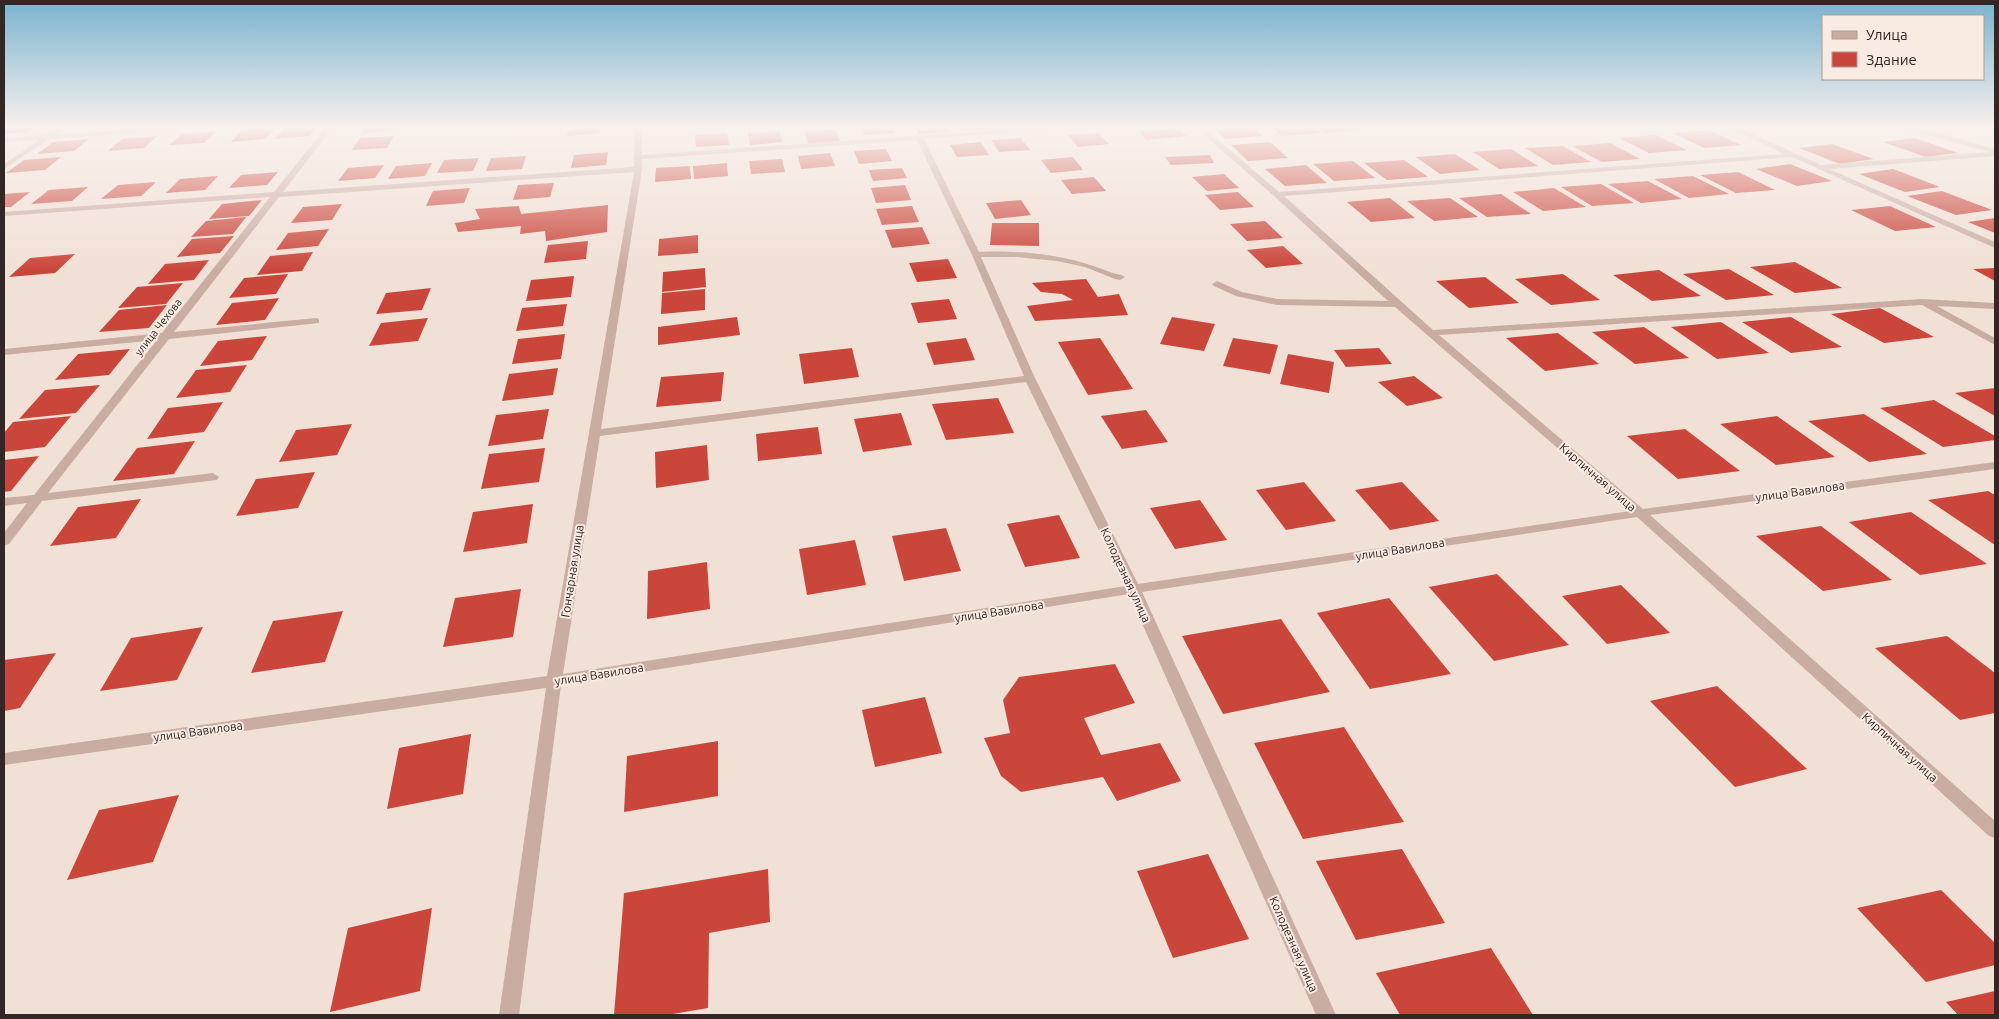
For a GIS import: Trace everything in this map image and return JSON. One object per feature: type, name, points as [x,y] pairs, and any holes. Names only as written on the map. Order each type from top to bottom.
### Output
[{"type":"street","name":"улица Чехова","points":[[4,541],[294,175]]},
{"type":"street","points":[[4,214],[279,194],[504,175]]},
{"type":"street","name":"Гончарная улица","points":[[509,1015],[554,681],[636,175]]},
{"type":"street","name":"Колодезная улица","points":[[937,175],[976,255],[1030,378],[1134,589],[1326,1015]]},
{"type":"street","name":"Кирпичная улица","points":[[1255,175],[1397,304],[1640,513],[1995,831]]},
{"type":"street","points":[[1278,194],[1535,175]]},
{"type":"street","points":[[1837,175],[1995,245]]},
{"type":"street","points":[[976,255],[1052,256],[1091,266],[1112,276],[1120,277]]},
{"type":"street","points":[[1217,284],[1239,294],[1277,302],[1397,304]]},
{"type":"street","points":[[1922,302],[1995,342]]},
{"type":"street","points":[[1430,333],[1922,302],[1995,306]]},
{"type":"street","points":[[4,352],[316,321]]},
{"type":"street","points":[[594,433],[1030,378]]},
{"type":"street","name":"улица Вавилова","points":[[4,759],[554,681],[1134,589],[1640,513],[1995,465]]},
{"type":"street","points":[[4,502],[214,477]]},
{"type":"building","points":[[241,175],[276,175],[267,185],[229,188]]},
{"type":"building","points":[[343,175],[377,175],[375,178],[338,181]]},
{"type":"building","points":[[391,175],[426,175],[425,176],[388,179]]},
{"type":"building","points":[[656,175],[691,175],[691,179],[655,182]]},
{"type":"building","points":[[694,175],[728,175],[728,176],[694,179]]},
{"type":"building","points":[[871,175],[905,175],[907,178],[873,181]]},
{"type":"building","points":[[1225,175],[1239,188],[1207,191],[1192,177]]},
{"type":"building","points":[[1272,175],[1317,175],[1327,183],[1285,186]]},
{"type":"building","points":[[1326,175],[1371,175],[1375,178],[1334,181]]},
{"type":"building","points":[[1380,175],[1425,175],[1428,177],[1387,180]]},
{"type":"building","points":[[1700,175],[1743,175],[1775,190],[1736,193]]},
{"type":"building","points":[[1769,175],[1816,175],[1832,181],[1797,186]]},
{"type":"building","points":[[1860,175],[1908,175],[1940,187],[1905,192]]},
{"type":"building","points":[[218,176],[205,190],[166,193],[180,179]]},
{"type":"building","points":[[1693,176],[1729,194],[1689,198],[1654,179]]},
{"type":"building","points":[[1094,177],[1106,191],[1072,194],[1061,180]]},
{"type":"building","points":[[1648,181],[1682,199],[1641,203],[1608,184]]},
{"type":"building","points":[[156,182],[141,196],[101,199],[118,185]]},
{"type":"building","points":[[554,183],[550,197],[513,200],[518,185]]},
{"type":"building","points":[[1601,184],[1634,203],[1592,206],[1561,187]]},
{"type":"building","points":[[905,185],[911,200],[876,203],[871,188]]},
{"type":"building","points":[[88,187],[72,201],[31,204],[49,190]]},
{"type":"building","points":[[470,188],[464,203],[426,206],[433,191]]},
{"type":"building","points":[[1554,188],[1586,207],[1543,211],[1513,192]]},
{"type":"building","points":[[1942,191],[1992,210],[1956,215],[1907,196]]},
{"type":"building","points":[[30,192],[11,207],[4,207],[4,194]]},
{"type":"building","points":[[1238,192],[1254,207],[1220,210],[1205,195]]},
{"type":"building","points":[[1501,194],[1531,214],[1487,217],[1459,198]]},
{"type":"building","points":[[1390,198],[1415,218],[1371,222],[1347,202]]},
{"type":"building","points":[[1450,198],[1478,217],[1434,221],[1407,201]]},
{"type":"building","points":[[262,200],[249,216],[209,219],[222,204]]},
{"type":"building","points":[[1021,200],[1031,215],[995,219],[986,203]]},
{"type":"building","points":[[342,204],[332,220],[291,223],[303,207]]},
{"type":"building","points":[[608,205],[607,232],[546,241],[545,231],[520,234],[521,226],[458,232],[455,223],[480,219],[475,209],[519,206],[521,214]]},
{"type":"building","points":[[912,206],[919,222],[882,225],[876,209]]},
{"type":"building","points":[[1890,206],[1936,227],[1895,231],[1851,210]]},
{"type":"building","points":[[246,217],[233,234],[191,237],[206,221]]},
{"type":"building","points":[[1995,218],[1995,233],[1968,222]]},
{"type":"building","points":[[1265,221],[1283,238],[1247,241],[1230,224]]},
{"type":"building","points":[[992,223],[1039,223],[1039,246],[990,245]]},
{"type":"building","points":[[922,227],[930,244],[892,248],[885,230]]},
{"type":"building","points":[[329,229],[318,246],[276,250],[288,233]]},
{"type":"building","points":[[698,235],[698,253],[658,256],[659,239]]},
{"type":"building","points":[[234,236],[220,253],[177,257],[192,239]]},
{"type":"building","points":[[588,241],[586,259],[544,263],[548,245]]},
{"type":"building","points":[[1283,246],[1303,264],[1266,268],[1247,250]]},
{"type":"building","points":[[313,252],[302,271],[257,275],[270,256]]},
{"type":"building","points":[[75,254],[55,273],[9,277],[30,258]]},
{"type":"building","points":[[948,259],[957,278],[917,282],[909,263]]},
{"type":"building","points":[[209,260],[194,280],[148,284],[165,264]]},
{"type":"building","points":[[1795,262],[1842,288],[1795,293],[1750,267]]},
{"type":"building","points":[[705,268],[706,287],[662,292],[663,272]]},
{"type":"building","points":[[1995,268],[1995,281],[1973,269]]},
{"type":"building","points":[[1729,269],[1774,295],[1726,300],[1683,274]]},
{"type":"building","points":[[1659,270],[1701,296],[1652,301],[1613,275]]},
{"type":"building","points":[[288,274],[276,294],[229,298],[244,278]]},
{"type":"building","points":[[1563,274],[1600,300],[1551,305],[1515,279]]},
{"type":"building","points":[[574,276],[571,297],[526,301],[531,280]]},
{"type":"building","points":[[1485,277],[1519,303],[1469,308],[1436,281]]},
{"type":"building","points":[[1086,279],[1098,297],[1119,294],[1128,315],[1035,321],[1027,306],[1073,300],[1062,294],[1041,292],[1032,283]]},
{"type":"building","points":[[183,283],[166,304],[118,308],[137,287]]},
{"type":"building","points":[[431,288],[422,310],[376,314],[386,293]]},
{"type":"building","points":[[705,289],[705,310],[661,314],[662,293]]},
{"type":"building","points":[[279,298],[265,320],[216,325],[232,303]]},
{"type":"building","points":[[949,299],[957,319],[918,323],[911,303]]},
{"type":"building","points":[[567,304],[563,326],[516,331],[522,308]]},
{"type":"building","points":[[167,305],[149,328],[99,332],[119,310]]},
{"type":"building","points":[[1880,308],[1934,337],[1884,343],[1831,314]]},
{"type":"building","points":[[737,317],[740,335],[658,345],[658,327]]},
{"type":"building","points":[[1172,317],[1215,324],[1204,351],[1160,344]]},
{"type":"building","points":[[1791,317],[1842,347],[1791,353],[1742,322]]},
{"type":"building","points":[[428,318],[418,341],[369,346],[381,323]]},
{"type":"building","points":[[1721,322],[1769,353],[1717,359],[1671,327]]},
{"type":"building","points":[[1644,327],[1689,358],[1635,364],[1592,332]]},
{"type":"building","points":[[1558,333],[1599,364],[1545,371],[1506,338]]},
{"type":"building","points":[[565,334],[561,359],[512,364],[518,339]]},
{"type":"building","points":[[267,336],[252,360],[200,366],[218,341]]},
{"type":"building","points":[[966,338],[975,360],[934,365],[926,343]]},
{"type":"building","points":[[1100,338],[1133,389],[1088,395],[1058,342]]},
{"type":"building","points":[[1233,338],[1278,345],[1270,374],[1223,366]]},
{"type":"building","points":[[852,348],[859,377],[804,384],[799,354]]},
{"type":"building","points":[[1379,348],[1392,364],[1346,367],[1334,350]]},
{"type":"building","points":[[130,349],[109,375],[55,380],[78,354]]},
{"type":"building","points":[[1288,354],[1334,362],[1329,393],[1280,384]]},
{"type":"building","points":[[247,365],[230,392],[176,398],[196,370]]},
{"type":"building","points":[[558,368],[553,395],[502,401],[509,374]]},
{"type":"building","points":[[724,372],[721,401],[656,407],[661,377]]},
{"type":"building","points":[[1414,376],[1443,398],[1407,406],[1378,382]]},
{"type":"building","points":[[100,385],[76,413],[19,419],[45,390]]},
{"type":"building","points":[[1995,388],[1995,416],[1955,393]]},
{"type":"building","points":[[998,398],[1014,433],[946,440],[932,404]]},
{"type":"building","points":[[1934,400],[1995,436],[1995,440],[1943,447],[1880,408]]},
{"type":"building","points":[[223,402],[204,432],[147,439],[168,408]]},
{"type":"building","points":[[549,409],[543,439],[488,446],[496,415]]},
{"type":"building","points":[[1146,410],[1168,442],[1122,449],[1101,416]]},
{"type":"building","points":[[901,413],[912,445],[863,452],[854,419]]},
{"type":"building","points":[[1864,414],[1927,454],[1869,462],[1808,421]]},
{"type":"building","points":[[71,416],[45,447],[4,452],[4,433],[13,422]]},
{"type":"building","points":[[1777,416],[1835,457],[1776,465],[1720,424]]},
{"type":"building","points":[[352,424],[337,455],[279,462],[296,430]]},
{"type":"building","points":[[818,427],[822,454],[758,461],[756,434]]},
{"type":"building","points":[[1685,429],[1740,471],[1678,479],[1627,436]]},
{"type":"building","points":[[195,441],[174,474],[113,481],[137,448]]},
{"type":"building","points":[[707,445],[709,480],[656,488],[655,452]]},
{"type":"building","points":[[545,448],[539,482],[481,489],[489,454]]},
{"type":"building","points":[[39,456],[11,491],[4,492],[4,460]]},
{"type":"building","points":[[315,472],[298,508],[236,516],[256,479]]},
{"type":"building","points":[[1304,482],[1336,521],[1286,530],[1256,490]]},
{"type":"building","points":[[1402,482],[1439,521],[1390,530],[1355,490]]},
{"type":"building","points":[[1988,491],[1995,495],[1995,545],[1928,500]]},
{"type":"building","points":[[141,499],[116,538],[50,546],[78,507]]},
{"type":"building","points":[[1200,500],[1227,540],[1175,549],[1150,508]]},
{"type":"building","points":[[533,504],[527,543],[463,552],[473,512]]},
{"type":"building","points":[[1911,512],[1987,564],[1920,575],[1849,522]]},
{"type":"building","points":[[1059,515],[1080,558],[1025,567],[1007,524]]},
{"type":"building","points":[[1821,526],[1892,580],[1823,591],[1756,536]]},
{"type":"building","points":[[946,528],[961,571],[904,581],[892,536]]},
{"type":"building","points":[[855,540],[866,585],[807,595],[799,549]]},
{"type":"building","points":[[707,562],[710,609],[647,619],[648,571]]},
{"type":"building","points":[[1497,574],[1569,645],[1494,661],[1429,587]]},
{"type":"building","points":[[1621,585],[1670,633],[1607,644],[1562,596]]},
{"type":"building","points":[[521,589],[513,637],[443,647],[455,598]]},
{"type":"building","points":[[1389,598],[1451,674],[1370,689],[1317,613]]},
{"type":"building","points":[[343,611],[325,662],[251,673],[273,621]]},
{"type":"building","points":[[1281,619],[1330,692],[1223,714],[1182,636]]},
{"type":"building","points":[[203,627],[177,680],[100,691],[131,638]]},
{"type":"building","points":[[1947,636],[1995,673],[1995,713],[1960,720],[1875,648]]},
{"type":"building","points":[[56,653],[20,708],[4,711],[4,660]]},
{"type":"building","points":[[1115,664],[1135,703],[1084,718],[1101,755],[1160,743],[1181,781],[1117,801],[1103,777],[1021,792],[1001,776],[984,738],[1010,733],[1003,700],[1019,677]]},
{"type":"building","points":[[1717,686],[1807,769],[1735,787],[1650,701]]},
{"type":"building","points":[[925,697],[942,753],[875,767],[862,710]]},
{"type":"building","points":[[1344,727],[1404,822],[1303,839],[1254,743]]},
{"type":"building","points":[[471,734],[463,794],[387,809],[399,748]]},
{"type":"building","points":[[718,741],[718,796],[624,812],[627,756]]},
{"type":"building","points":[[179,795],[153,862],[67,880],[99,810]]},
{"type":"building","points":[[1402,849],[1445,923],[1356,940],[1316,861]]},
{"type":"building","points":[[1208,854],[1249,939],[1173,958],[1137,871]]},
{"type":"building","points":[[768,869],[770,922],[709,933],[708,1008],[667,1015],[614,1015],[624,893]]},
{"type":"building","points":[[1941,890],[1995,943],[1995,965],[1926,982],[1857,908]]},
{"type":"building","points":[[432,908],[420,991],[330,1012],[348,928]]},
{"type":"building","points":[[1491,948],[1533,1015],[1400,1015],[1376,973]]},
{"type":"building","points":[[1995,991],[1995,1015],[1958,1015],[1946,1002]]}]
